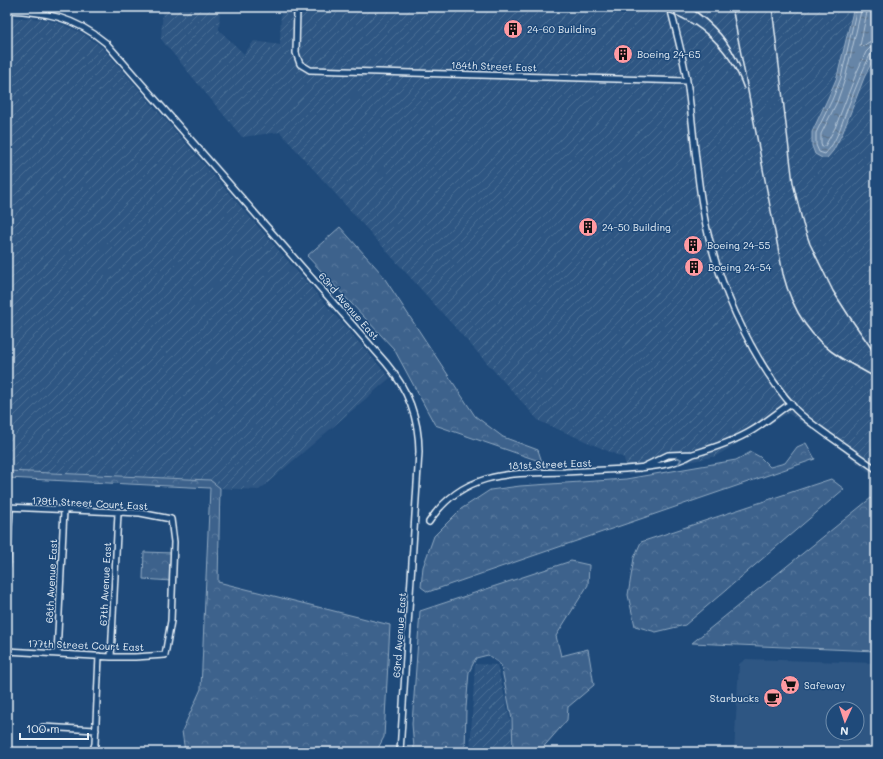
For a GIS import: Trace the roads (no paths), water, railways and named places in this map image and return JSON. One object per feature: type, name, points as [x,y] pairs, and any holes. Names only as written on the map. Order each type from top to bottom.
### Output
[{"type":"street","name":"184th Street East","points":[[297,7],[296,53],[298,62],[310,70],[687,81]]},
{"type":"street","points":[[670,7],[687,81],[702,204],[718,268],[731,301],[748,338],[768,372],[791,403],[813,424],[876,469]]},
{"type":"street","name":"63rd Avenue East","points":[[7,10],[40,12],[61,17],[84,27],[106,43],[386,363],[402,385],[410,402],[415,419],[419,452],[400,752]]},
{"type":"street","name":"181st Street East","points":[[429,522],[451,497],[473,484],[488,478],[521,472],[649,468],[681,460],[693,454],[741,437],[758,427],[791,403]]},
{"type":"street","name":"181st Street East","points":[[640,468],[668,455],[693,454]]},
{"type":"street","points":[[7,566],[8,507]]},
{"type":"street","name":"179th Street Court East","points":[[8,507],[140,513],[171,519],[174,542],[171,621],[165,655]]},
{"type":"street","name":"68th Avenue East","points":[[56,654],[64,510]]},
{"type":"street","name":"67th Avenue East","points":[[111,656],[118,513]]},
{"type":"street","name":"177th Street Court East","points":[[7,651],[135,657],[165,655]]},
{"type":"street","points":[[92,752],[95,744],[96,730],[98,656]]},
{"type":"street","points":[[43,727],[96,730]]},
{"type":"water","points":[[854,7],[876,7],[876,53],[864,78],[843,132],[833,151],[827,158],[822,158],[815,154],[812,146],[812,132],[837,77]]},
{"type":"railway","points":[[649,7],[681,17],[708,35],[729,59],[744,89]]},
{"type":"railway","points":[[689,7],[713,26],[726,41],[740,67]]},
{"type":"railway","points":[[732,7],[783,274],[787,287],[797,311],[811,332],[820,342],[841,358],[876,378]]},
{"type":"railway","points":[[772,7],[793,183],[803,224],[810,244],[833,291],[876,355]]},
{"type":"place","name":"24-60 Building","points":[[513,29]]},
{"type":"place","name":"Boeing 24-65","points":[[623,54]]},
{"type":"place","name":"24-50 Building","points":[[588,227]]},
{"type":"place","name":"Boeing 24-55","points":[[693,245]]},
{"type":"place","name":"Boeing 24-54","points":[[694,267]]},
{"type":"place","name":"Safeway","points":[[790,685]]},
{"type":"place","name":"Starbucks","points":[[773,698]]}]
